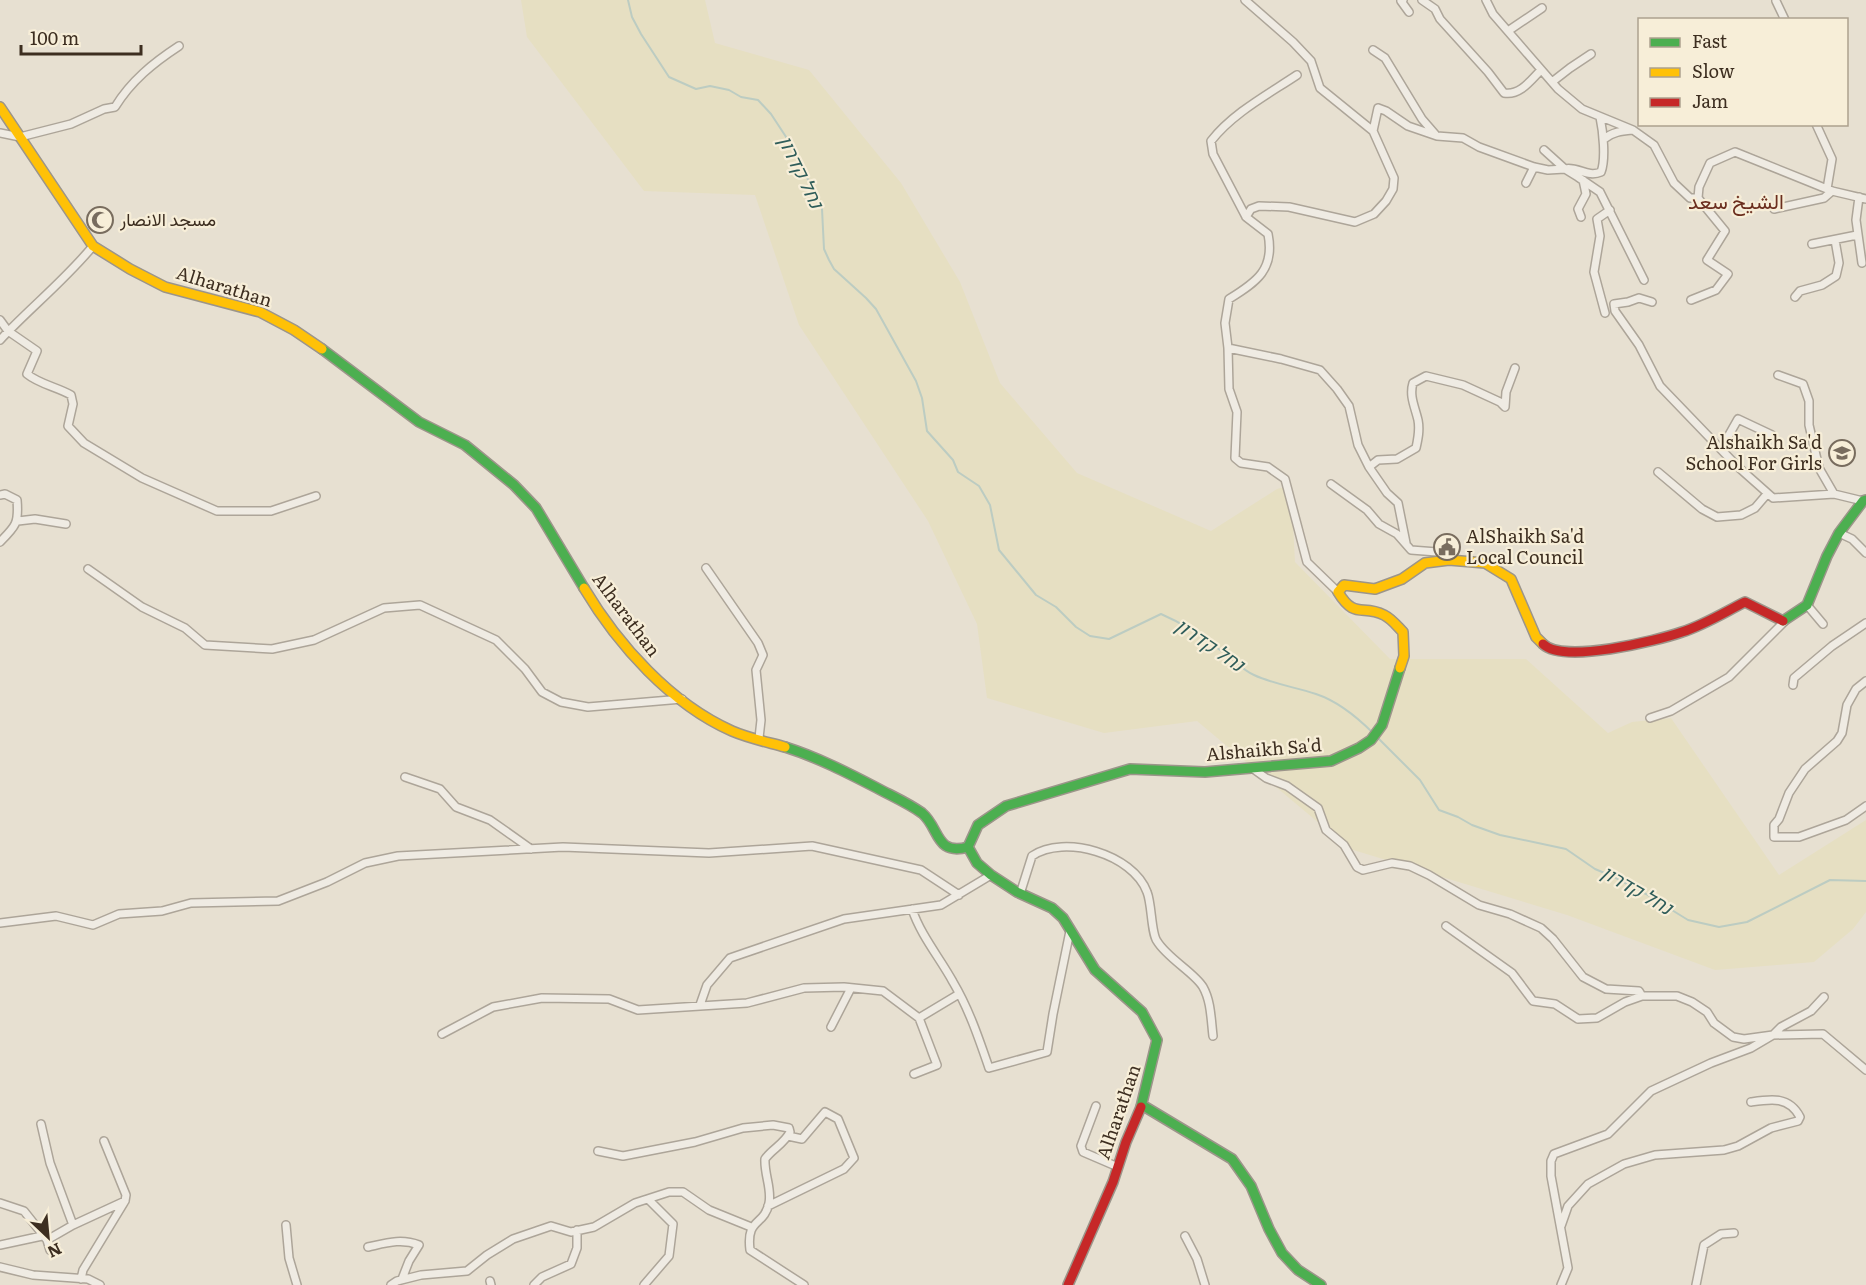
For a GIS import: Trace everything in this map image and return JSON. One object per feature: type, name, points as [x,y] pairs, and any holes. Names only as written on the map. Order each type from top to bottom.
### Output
[{"type":"street","points":[[1245,0],[1311,61],[1320,88],[1373,131],[1394,178],[1393,189],[1386,201],[1374,214],[1354,222],[1289,207],[1259,206],[1251,209],[1246,218]]},
{"type":"street","points":[[1403,0],[1401,1],[1409,12]]},
{"type":"street","points":[[1422,0],[1435,9],[1440,19],[1504,93],[1512,94],[1525,86],[1541,69]]},
{"type":"street","points":[[1486,0],[1493,14],[1552,82],[1582,109],[1633,130],[1654,145],[1674,183],[1690,198],[1698,198]]},
{"type":"street","points":[[1776,2],[1784,18]]},
{"type":"street","points":[[1508,31],[1542,8]]},
{"type":"street","points":[[0,133],[20,137],[71,124],[115,107],[126,89],[153,63],[179,46]]},
{"type":"street","points":[[1373,50],[1385,58],[1422,119],[1437,136]]},
{"type":"street","points":[[1552,82],[1591,54]]},
{"type":"street","points":[[1297,75],[1246,109],[1210,141],[1213,154],[1246,218],[1268,234],[1271,249],[1266,269],[1243,291],[1229,299],[1225,323],[1229,389],[1237,412],[1235,458],[1241,463],[1268,467],[1285,480],[1307,562],[1338,592],[1344,585],[1375,589],[1402,579],[1425,563],[1449,560],[1485,563],[1511,579],[1536,637],[1547,648],[1588,652],[1622,647],[1683,632],[1745,602],[1784,622]]},
{"type":"street","name":"Alharathan","points":[[0,107],[93,246],[165,287],[260,312],[326,351],[419,422],[465,445],[514,485],[536,508],[590,598],[615,633],[647,670],[682,699],[732,731],[793,750],[849,774],[908,804],[924,816],[942,844],[957,850],[969,847],[977,863],[991,875],[1020,894],[1052,908],[1063,918],[1095,970],[1142,1012],[1157,1040],[1142,1105],[1068,1285]]},
{"type":"street","points":[[1373,131],[1378,108],[1408,126],[1437,136],[1463,138],[1479,147],[1534,167],[1548,170],[1572,168],[1589,175],[1601,172],[1603,166],[1604,139],[1600,117]]},
{"type":"street","points":[[1774,209],[1824,198],[1830,190],[1832,159],[1817,126]]},
{"type":"street","points":[[1604,139],[1608,135],[1633,130]]},
{"type":"street","points":[[1544,150],[1565,169],[1600,192],[1644,280]]},
{"type":"street","points":[[1691,300],[1716,290],[1728,274],[1707,260],[1725,231],[1698,198],[1699,187],[1710,163],[1735,152],[1814,185],[1862,198],[1856,220],[1862,263]]},
{"type":"street","points":[[1526,183],[1534,167]]},
{"type":"street","points":[[1581,217],[1578,209],[1579,203],[1586,194],[1583,180]]},
{"type":"street","points":[[1605,313],[1594,272],[1600,236],[1597,219],[1610,210]]},
{"type":"street","points":[[1812,244],[1857,235]]},
{"type":"street","points":[[1795,297],[1800,291],[1822,285],[1836,276],[1839,263],[1835,240]]},
{"type":"street","points":[[0,340],[77,266],[93,246]]},
{"type":"street","points":[[1650,718],[1671,711],[1729,677],[1784,622],[1807,605],[1839,533],[1864,500],[1834,494],[1773,498],[1767,494],[1660,386],[1651,363],[1615,311],[1614,304],[1639,298],[1652,303]]},
{"type":"street","points":[[0,320],[8,331],[37,351],[27,374],[36,381],[52,385],[71,395],[73,404],[68,426],[84,443],[142,478],[217,511],[271,511],[316,496]]},
{"type":"street","points":[[1228,348],[1320,370],[1349,406],[1358,444],[1369,467],[1387,493],[1398,503],[1406,543]]},
{"type":"street","points":[[1369,467],[1378,460],[1397,459],[1416,448],[1419,433],[1410,391],[1413,383],[1426,376],[1463,385],[1500,402],[1505,407],[1506,392],[1515,368]]},
{"type":"street","points":[[1778,375],[1803,384],[1809,401],[1809,425],[1819,468],[1834,494]]},
{"type":"street","points":[[1721,449],[1738,418],[1772,435]]},
{"type":"street","points":[[1658,472],[1702,509],[1718,517],[1741,515],[1755,508],[1767,494]]},
{"type":"street","points":[[1331,484],[1367,510],[1379,524],[1397,534],[1411,550],[1437,552],[1449,560]]},
{"type":"street","points":[[0,495],[4,494],[17,500],[18,521]]},
{"type":"street","points":[[0,542],[18,521],[34,519],[66,524]]},
{"type":"street","points":[[1839,533],[1852,539],[1866,553]]},
{"type":"street","points":[[705,568],[758,643],[763,655],[756,670],[761,720],[759,738]]},
{"type":"street","points":[[88,569],[142,607],[185,628],[205,645],[272,649],[314,640],[384,608],[420,605],[496,640],[525,669],[542,692],[561,702],[588,707],[682,699]]},
{"type":"street","name":"Alshaikh Sa'd","points":[[969,847],[978,825],[1006,806],[1130,769],[1205,772],[1331,761],[1371,740],[1382,725],[1404,656],[1403,632],[1383,614],[1354,611],[1342,601],[1338,592]]},
{"type":"street","points":[[1807,605],[1823,624]]},
{"type":"street","points":[[1792,685],[1794,678],[1832,646],[1866,622]]},
{"type":"street","points":[[1866,681],[1856,690],[1847,705],[1842,733],[1837,741],[1805,769],[1789,793],[1779,819],[1774,825],[1774,837],[1799,837],[1846,820],[1866,806]]},
{"type":"street","points":[[1251,767],[1266,778],[1287,786],[1318,808],[1326,830],[1344,845],[1357,867],[1363,870],[1392,864],[1410,866],[1429,874],[1479,905],[1510,914],[1541,928],[1553,939],[1583,977],[1606,989],[1639,991],[1642,996]]},
{"type":"street","points":[[405,777],[440,789],[456,807],[490,820],[531,849]]},
{"type":"street","points":[[0,923],[56,916],[93,925],[119,914],[162,911],[191,903],[278,901],[327,882],[365,863],[398,856],[563,847],[710,853],[812,846],[921,870],[959,896]]},
{"type":"street","points":[[1020,894],[1032,856],[1051,847],[1075,847],[1112,857],[1134,872],[1147,891],[1155,940],[1202,984],[1209,1002],[1213,1036]]},
{"type":"street","points":[[700,1005],[707,985],[730,958],[844,920],[941,905],[991,875]]},
{"type":"street","points":[[912,909],[917,925],[954,983],[974,1025],[989,1068],[1047,1052],[1070,932]]},
{"type":"street","points":[[1446,926],[1512,973],[1533,1001],[1555,1004],[1578,1018],[1597,1018],[1624,1002],[1642,996],[1677,996],[1707,1011],[1714,1023],[1733,1037],[1744,1039],[1773,1035],[1823,1034],[1866,1070]]},
{"type":"street","points":[[442,1034],[493,1007],[542,998],[609,999],[639,1010],[747,1003],[804,988],[851,988],[883,991],[919,1018],[937,1065],[914,1074]]},
{"type":"street","points":[[831,1027],[851,988]]},
{"type":"street","points":[[919,1018],[959,994]]},
{"type":"street","points":[[1561,1285],[1568,1268],[1551,1176],[1551,1161],[1554,1154],[1608,1134],[1651,1091],[1711,1063],[1751,1048],[1773,1035],[1781,1027],[1811,1011],[1824,997]]},
{"type":"street","points":[[1560,1228],[1568,1206],[1588,1184],[1624,1164],[1655,1155],[1724,1150],[1738,1146],[1771,1128],[1798,1121],[1800,1117],[1789,1104],[1778,1099],[1751,1102]]},
{"type":"street","points":[[1142,1105],[1232,1159],[1251,1186],[1282,1253],[1298,1270],[1321,1285]]},
{"type":"street","points":[[1096,1106],[1081,1146],[1083,1152],[1118,1167]]},
{"type":"street","points":[[768,1206],[844,1169],[854,1158],[838,1119],[825,1112],[802,1139],[788,1136]]},
{"type":"street","points":[[41,1124],[50,1163],[73,1225]]},
{"type":"street","points":[[598,1151],[623,1156],[695,1142],[743,1128],[761,1125],[789,1128],[788,1136],[769,1152],[765,1159],[770,1200],[766,1214],[751,1227],[748,1237],[750,1250],[804,1285]]},
{"type":"street","points":[[81,1279],[82,1270],[125,1201],[126,1195],[104,1141]]},
{"type":"street","points":[[391,1285],[421,1275],[467,1270],[487,1254],[513,1239],[551,1226],[572,1232],[594,1227],[635,1203],[669,1192],[683,1192],[709,1210],[751,1227]]},
{"type":"street","points":[[644,1285],[669,1256],[673,1224],[648,1199]]},
{"type":"street","points":[[0,1245],[44,1238],[125,1201]]},
{"type":"street","points":[[0,1203],[24,1211],[50,1250]]},
{"type":"street","points":[[286,1225],[289,1258],[297,1285]]},
{"type":"street","points":[[534,1285],[542,1276],[571,1264],[577,1248],[577,1230]]},
{"type":"street","points":[[1696,1285],[1704,1245],[1721,1234],[1734,1233]]},
{"type":"street","points":[[1185,1236],[1197,1259],[1205,1285]]},
{"type":"street","points":[[368,1247],[392,1241],[419,1245],[409,1261],[402,1280]]},
{"type":"street","points":[[0,1267],[33,1275],[88,1279],[100,1285]]},
{"type":"shaded area","points":[[521,0],[705,0],[715,43],[809,70],[901,183],[960,282],[1000,383],[1077,473],[1211,531],[1277,489],[1291,485],[1295,562],[1390,659],[1526,659],[1608,733],[1632,722],[1671,718],[1779,875],[1866,820],[1866,912],[1853,929],[1814,962],[1715,970],[1567,915],[1350,849],[1197,721],[1104,733],[987,698],[977,624],[928,521],[799,325],[755,195],[644,191],[527,37]]},
{"type":"waterway","name":"נחל קדרון","points":[[628,0],[632,17],[641,34],[669,77],[696,89],[710,86],[729,90],[741,97],[758,100],[771,114],[792,146],[822,209],[824,249],[829,260],[834,269],[876,309],[916,381],[922,398],[927,431],[953,460],[958,472],[979,486],[990,505],[999,550],[1036,595],[1056,607],[1076,627],[1090,636],[1109,639],[1161,614],[1199,635],[1250,673],[1324,697],[1346,710],[1373,733]]},
{"type":"waterway","name":"נחל קדרון","points":[[1377,737],[1420,780],[1439,810],[1500,835],[1566,849],[1595,869],[1646,894],[1688,920],[1719,927],[1747,922],[1830,880],[1866,881]]},
{"type":"traffic: fast","points":[[322,349],[419,422],[465,445],[514,485],[536,508],[584,588]]},
{"type":"traffic: fast","points":[[1783,621],[1807,605],[1839,533],[1866,500]]},
{"type":"traffic: fast","points":[[968,847],[978,825],[1006,806],[1130,769],[1205,772],[1331,761],[1371,740],[1382,725],[1400,668]]},
{"type":"traffic: fast","points":[[785,747],[832,766],[911,806],[928,819],[939,839],[949,848],[968,847]]},
{"type":"traffic: fast","points":[[968,847],[977,863],[991,875],[1017,892],[1052,908],[1063,918],[1095,970],[1142,1012],[1157,1040],[1141,1107]]},
{"type":"traffic: fast","points":[[1142,1105],[1232,1159],[1251,1186],[1282,1253],[1298,1270],[1321,1285]]},
{"type":"traffic: slow","points":[[0,107],[93,246],[165,287],[260,312],[294,330],[322,349]]},
{"type":"traffic: slow","points":[[1400,668],[1404,656],[1403,632],[1384,615],[1349,606],[1338,592],[1344,585],[1375,589],[1402,579],[1425,563],[1449,560],[1485,563],[1511,579],[1536,637],[1543,644]]},
{"type":"traffic: slow","points":[[584,588],[613,631],[667,689],[688,705],[732,731],[785,747]]},
{"type":"traffic: jam","points":[[1543,644],[1554,650],[1570,652],[1632,645],[1690,629],[1745,602],[1783,621]]},
{"type":"traffic: jam","points":[[1068,1285],[1113,1182],[1126,1142],[1141,1107]]},
{"type":"place","name":"مسجد الانصار","points":[[100,220]]},
{"type":"place","name":"Alshaikh Sa'd School For Girls","points":[[1842,453]]},
{"type":"place","name":"AlShaikh Sa'd Local Council","points":[[1447,547]]},
{"type":"district","name":"الشيخ سعد","points":[[1736,202]]}]
